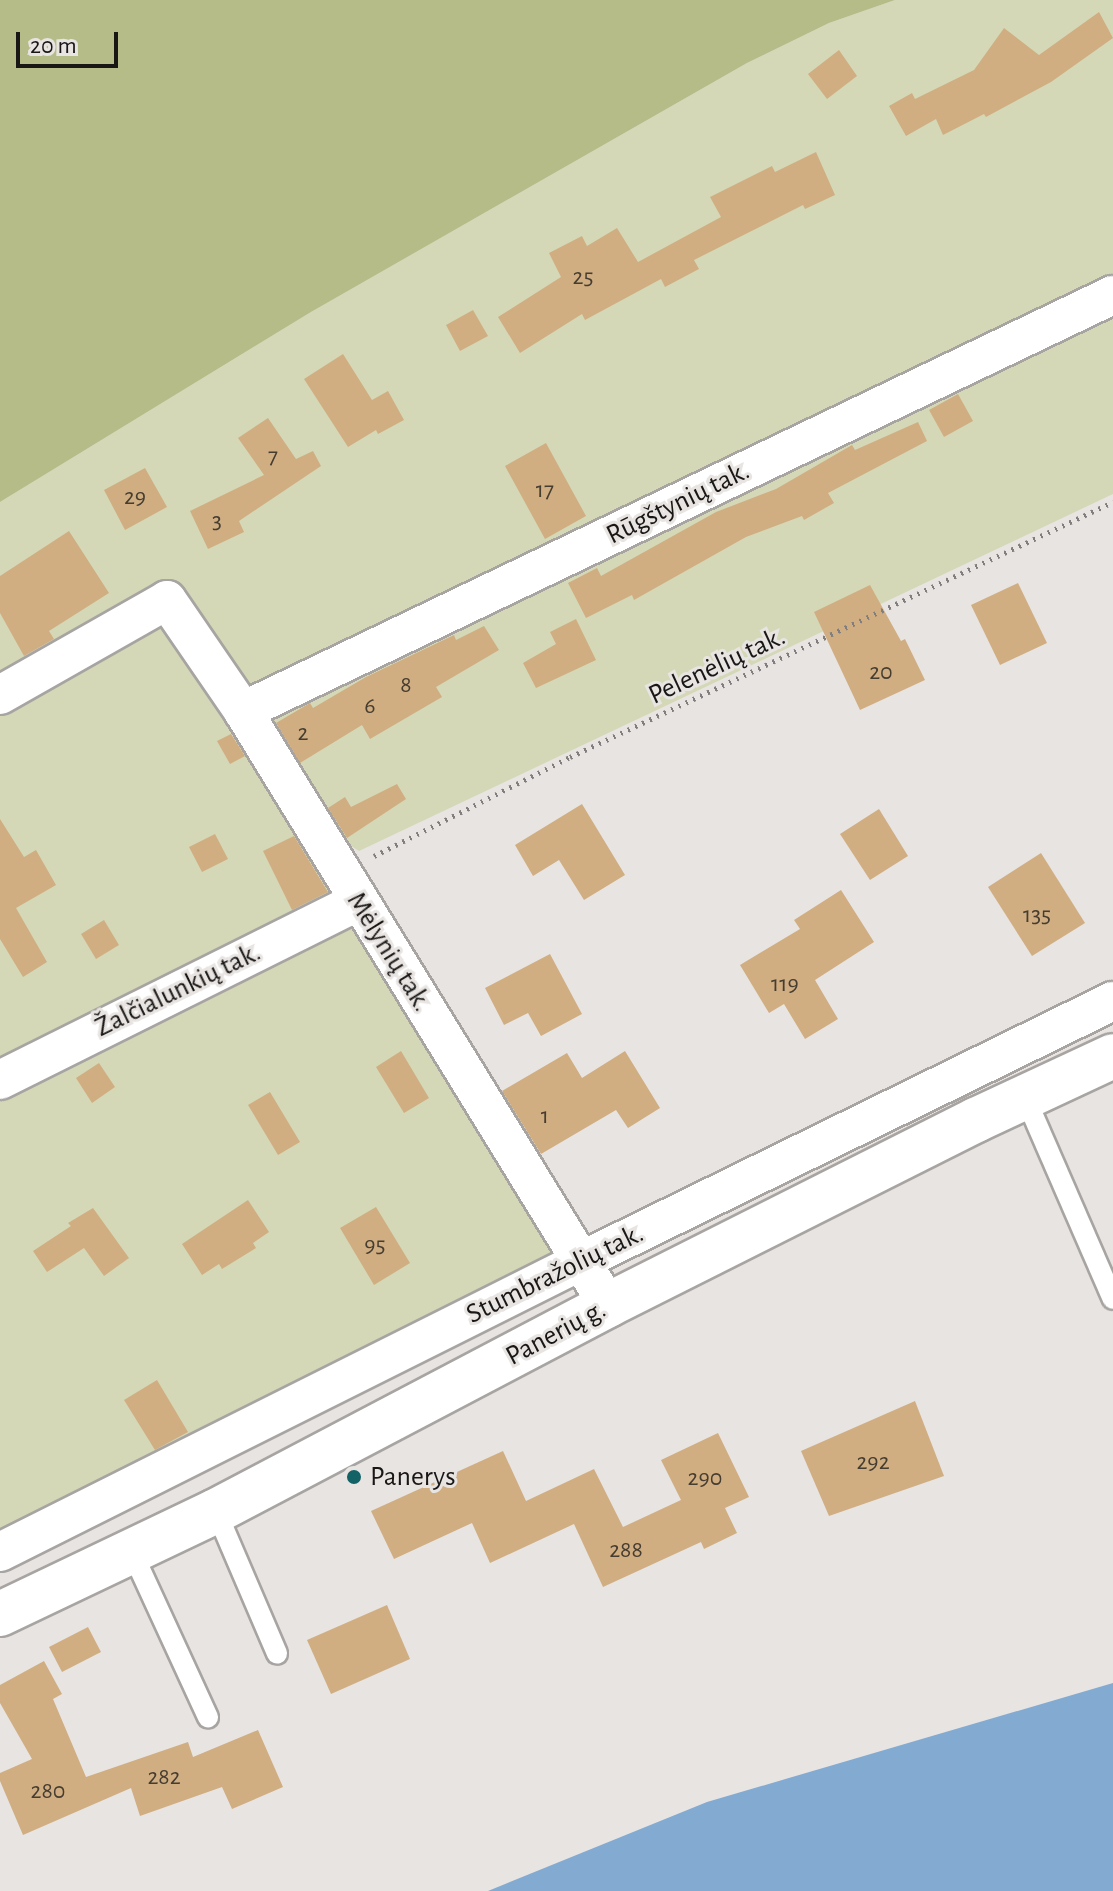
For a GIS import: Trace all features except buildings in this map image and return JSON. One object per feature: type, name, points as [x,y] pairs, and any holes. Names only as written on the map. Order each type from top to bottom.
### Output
[{"type":"main road","name":"Panerių g.","points":[[0,1614],[216,1511],[608,1305],[1113,1056]]},
{"type":"street","name":"Rūgštynių tak.","points":[[243,711],[1113,295]]},
{"type":"street","name":"Mėlynių tak.","points":[[0,695],[167,600],[243,711],[608,1305]]},
{"type":"street","name":"Žalčialunkių tak.","points":[[0,1080],[349,887]]},
{"type":"street","name":"Stumbražolių tak.","points":[[0,1552],[581,1261],[1113,1001]]},
{"type":"lane","points":[[1025,1097],[1113,1299]]},
{"type":"lane","points":[[216,1511],[277,1653]]},
{"type":"lane","points":[[132,1552],[208,1717]]},
{"type":"path","name":"Pelenėlių tak.","points":[[349,887],[570,757],[1113,502]]},
{"type":"green space","points":[[0,0],[895,0],[829,23],[747,63],[311,312],[0,502]]},
{"type":"green space","points":[[895,0],[1113,0],[1113,278],[245,689],[173,587],[0,683],[0,502],[311,312],[747,63],[829,23]]},
{"type":"green space","points":[[1113,308],[1113,494],[359,851],[343,841],[267,716]]},
{"type":"green space","points":[[167,613],[347,899],[0,1075],[0,709]]},
{"type":"green space","points":[[354,913],[559,1255],[0,1539],[0,1095]]},
{"type":"water","points":[[1113,1683],[1113,1891],[488,1891],[707,1802]]},
{"type":"place","name":"Panerys","points":[[354,1477]]}]
